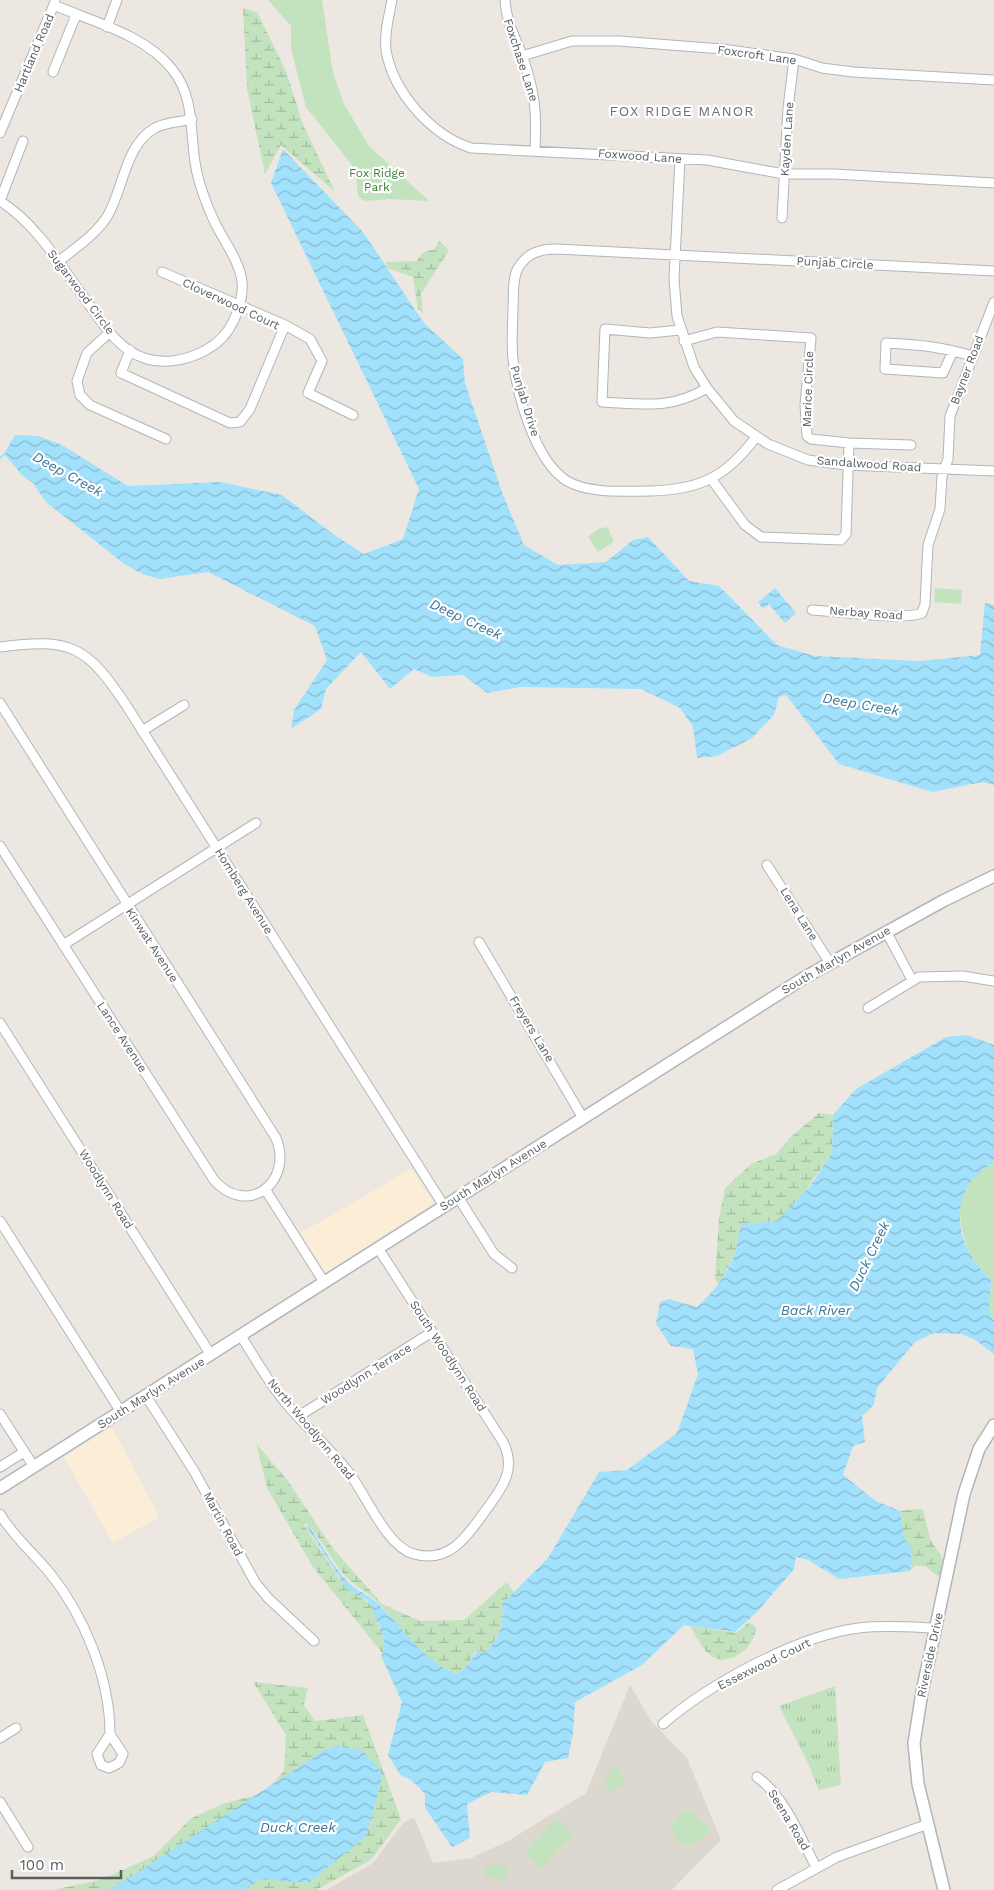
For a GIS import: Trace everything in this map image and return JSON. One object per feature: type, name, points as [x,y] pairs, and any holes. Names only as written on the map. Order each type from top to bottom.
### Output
[{"type":"street","points":[[107,27],[117,0]]},
{"type":"street","name":"Foxwood Lane","points":[[392,0],[386,36],[389,60],[406,96],[428,122],[449,139],[471,148],[680,159],[736,164],[784,174],[834,174],[994,184]]},
{"type":"street","name":"Foxchase Lane","points":[[505,0],[508,22],[522,56],[536,108],[535,150]]},
{"type":"street","name":"Sugarwood Circle","points":[[0,201],[27,222],[109,333],[130,350],[144,358],[165,361],[176,360],[199,354],[218,342],[226,334],[240,306],[243,294],[241,272],[215,222],[201,189],[194,161],[192,119],[186,96],[173,69],[149,47],[76,15],[55,2]]},
{"type":"street","name":"Hartland Road","points":[[0,133],[55,2]]},
{"type":"street","points":[[52,72],[76,15]]},
{"type":"street","name":"Foxcroft Lane","points":[[522,56],[559,44],[587,40],[722,49],[794,59],[822,68],[853,72],[994,80]]},
{"type":"street","name":"Kayden Lane","points":[[782,218],[788,108],[794,59]]},
{"type":"street","points":[[58,262],[95,231],[108,215],[136,146],[147,134],[156,127],[192,119]]},
{"type":"street","points":[[0,201],[23,141]]},
{"type":"street","name":"Sandalwood Road","points":[[680,159],[674,293],[680,330],[694,367],[707,388],[734,421],[756,437],[794,456],[830,464],[994,471]]},
{"type":"street","name":"Punjab Drive","points":[[677,255],[542,249],[533,252],[517,270],[514,282],[512,358],[532,432],[546,459],[566,480],[583,487],[648,491],[675,489],[712,480],[739,459],[756,437]]},
{"type":"street","name":"Punjab Circle","points":[[677,255],[994,271]]},
{"type":"street","name":"Cloverwood Court","points":[[130,350],[121,373],[230,423],[236,423],[244,418],[250,409],[284,325],[162,272]]},
{"type":"street","name":"Bayner Road","points":[[946,468],[950,416],[994,302]]},
{"type":"street","points":[[284,325],[310,339],[322,362],[308,393],[353,415]]},
{"type":"street","points":[[680,330],[657,333],[605,329],[602,402],[668,403],[685,400],[707,388]]},
{"type":"street","name":"Marice Circle","points":[[684,341],[717,332],[811,338],[806,405],[807,436],[811,439],[849,443],[912,445]]},
{"type":"street","points":[[109,333],[87,353],[77,381],[80,395],[90,405],[166,439]]},
{"type":"street","points":[[954,350],[943,373],[885,369],[886,343],[939,346],[954,350],[972,356]]},
{"type":"street","points":[[712,480],[745,525],[761,537],[834,542],[841,540],[846,534],[849,443]]},
{"type":"street","name":"Nerbay Road","points":[[812,610],[899,616],[922,613],[925,604],[928,545],[940,509],[942,476],[946,468]]},
{"type":"street","name":"Homberg Avenue","points":[[0,647],[58,644],[80,651],[109,680],[444,1206]]},
{"type":"street","name":"Kinwat Avenue","points":[[0,703],[276,1138],[281,1154],[280,1169],[265,1189]]},
{"type":"street","points":[[142,731],[184,705]]},
{"type":"street","points":[[64,945],[256,823]]},
{"type":"street","name":"Lance Avenue","points":[[0,846],[214,1180],[225,1190],[241,1196],[256,1194],[265,1189]]},
{"type":"street","name":"Lena Lane","points":[[768,864],[830,963]]},
{"type":"street","name":"South Marlyn Avenue","points":[[0,1488],[830,963],[886,931],[994,876]]},
{"type":"street","points":[[886,931],[912,980]]},
{"type":"street","name":"Freyers Lane","points":[[479,942],[583,1118]]},
{"type":"street","points":[[868,1008],[919,977],[944,975],[994,981]]},
{"type":"street","name":"Woodlynn Road","points":[[0,1023],[211,1355]]},
{"type":"street","points":[[265,1189],[324,1282]]},
{"type":"street","points":[[458,1198],[494,1254],[512,1268]]},
{"type":"street","points":[[0,1221],[121,1412]]},
{"type":"street","name":"South Woodlynn Road","points":[[378,1248],[503,1442],[509,1458],[510,1468],[504,1486],[460,1543],[442,1555],[426,1556]]},
{"type":"street","name":"Woodlynn Terrace","points":[[299,1416],[432,1332]]},
{"type":"street","name":"North Woodlynn Road","points":[[241,1336],[273,1387],[348,1471],[395,1542],[407,1552],[426,1556]]},
{"type":"street","name":"Martin Road","points":[[146,1396],[194,1471],[255,1582],[268,1598],[314,1641]]},
{"type":"street","points":[[0,1414],[34,1467]]},
{"type":"street","name":"Riverside Drive","points":[[944,1890],[916,1771],[914,1743],[936,1628],[970,1472],[979,1449],[994,1425]]},
{"type":"street","points":[[0,1467],[24,1452]]},
{"type":"street","points":[[0,1514],[17,1538],[49,1573],[80,1618],[100,1675],[110,1734]]},
{"type":"street","name":"Essexwood Court","points":[[663,1724],[694,1699],[764,1661],[819,1638],[846,1630],[877,1626],[936,1628]]},
{"type":"street","points":[[0,1738],[16,1728]]},
{"type":"street","name":"Seena Road","points":[[757,1777],[770,1787],[778,1799],[816,1867]]},
{"type":"street","points":[[0,1802],[28,1847]]},
{"type":"street","points":[[778,1890],[816,1867],[855,1849],[928,1824]]},
{"type":"shaded area","points":[[411,1169],[434,1203],[326,1273],[301,1233]]},
{"type":"shaded area","points":[[112,1427],[159,1517],[113,1543],[64,1457]]},
{"type":"shaded area","points":[[630,1685],[651,1721],[687,1758],[721,1840],[672,1890],[326,1890],[373,1863],[403,1823],[414,1817],[433,1863],[471,1858],[508,1841],[586,1793]]},
{"type":"green space","name":"Fox Ridge Park","points":[[268,0],[322,0],[333,73],[344,104],[369,146],[429,201],[389,199],[365,201],[358,196],[355,169],[306,107],[291,49],[291,26]]},
{"type":"green space","points":[[243,8],[257,12],[286,71],[303,124],[335,192],[281,145],[265,174],[247,89]]},
{"type":"green space","points":[[439,241],[449,250],[421,294],[423,313],[418,309],[413,277],[387,268],[386,262],[417,261],[422,253],[435,249]]},
{"type":"green space","points":[[607,527],[610,532],[609,535],[611,535],[614,542],[598,552],[588,537],[598,529]]},
{"type":"green space","points":[[935,588],[962,590],[961,604],[934,602]]},
{"type":"green space","points":[[819,1113],[833,1115],[832,1153],[801,1197],[777,1221],[743,1224],[740,1229],[735,1253],[719,1286],[715,1278],[719,1218],[725,1188],[751,1164],[776,1154],[792,1136]]},
{"type":"green space","points":[[994,1163],[994,1319],[989,1313],[991,1280],[971,1257],[962,1230],[960,1202],[966,1185],[979,1172]]},
{"type":"green space","points":[[256,1443],[288,1481],[331,1546],[382,1604],[420,1621],[464,1620],[507,1582],[514,1593],[502,1604],[503,1611],[500,1631],[486,1652],[476,1651],[467,1666],[457,1674],[444,1669],[432,1661],[372,1597],[345,1576],[307,1523],[304,1525],[341,1581],[366,1601],[375,1614],[385,1644],[386,1650],[383,1654],[313,1567],[267,1488]]},
{"type":"green space","points":[[923,1510],[930,1539],[946,1564],[943,1580],[925,1566],[915,1566],[910,1571],[912,1550],[904,1537],[900,1511]]},
{"type":"green space","points":[[749,1622],[756,1627],[753,1640],[744,1651],[732,1658],[725,1659],[718,1659],[709,1654],[701,1645],[690,1626],[736,1633]]},
{"type":"green space","name":"Duck Creek","points":[[253,1682],[308,1688],[304,1705],[315,1721],[363,1715],[401,1819],[371,1860],[316,1890],[53,1890],[100,1880],[154,1856],[190,1819],[222,1804],[264,1793],[284,1771],[286,1735]]},
{"type":"green space","points":[[835,1686],[841,1785],[819,1790],[807,1761],[779,1706]]},
{"type":"green space","points":[[612,1767],[616,1767],[626,1782],[611,1792],[603,1780],[609,1776],[609,1770]]},
{"type":"green space","points":[[691,1810],[711,1830],[691,1846],[677,1840],[672,1832],[672,1827],[677,1817]]},
{"type":"green space","points":[[556,1818],[573,1835],[541,1869],[525,1852]]},
{"type":"green space","points":[[485,1865],[507,1866],[506,1879],[485,1877]]},
{"type":"water","points":[[283,149],[363,232],[424,323],[463,359],[465,383],[503,495],[524,545],[558,565],[606,562],[633,540],[648,537],[689,581],[719,586],[777,645],[815,656],[920,661],[980,655],[985,603],[994,605],[994,785],[982,782],[932,792],[839,764],[786,695],[779,697],[774,715],[752,738],[717,756],[697,758],[693,727],[680,708],[641,689],[520,687],[487,693],[463,675],[432,677],[414,669],[390,689],[361,652],[326,689],[321,709],[291,729],[294,710],[327,660],[315,626],[208,572],[159,579],[142,574],[123,563],[46,502],[33,483],[22,475],[4,454],[15,435],[38,436],[62,445],[128,486],[220,482],[282,495],[333,534],[364,554],[403,539],[419,489],[271,183]]},
{"type":"water","points":[[775,588],[796,613],[785,623],[769,604],[763,609],[758,602]]},
{"type":"water","name":"Back River","points":[[967,1035],[994,1045],[994,1163],[978,1174],[967,1187],[961,1203],[960,1219],[963,1236],[969,1252],[978,1267],[991,1280],[989,1313],[994,1319],[994,1354],[974,1339],[961,1334],[934,1333],[915,1342],[877,1388],[874,1405],[862,1416],[865,1442],[853,1446],[843,1475],[876,1501],[900,1511],[904,1537],[912,1550],[910,1571],[839,1579],[808,1560],[796,1557],[794,1569],[758,1611],[735,1632],[684,1625],[642,1665],[575,1702],[573,1734],[568,1758],[545,1762],[527,1795],[491,1792],[467,1804],[470,1838],[452,1847],[425,1808],[425,1794],[412,1781],[401,1776],[388,1755],[402,1702],[381,1656],[384,1640],[380,1630],[381,1626],[367,1600],[347,1589],[306,1526],[308,1524],[348,1582],[375,1601],[413,1642],[434,1661],[457,1674],[467,1666],[477,1651],[486,1652],[494,1642],[502,1625],[502,1604],[548,1558],[599,1472],[627,1470],[677,1433],[698,1374],[693,1349],[671,1346],[656,1324],[660,1302],[669,1299],[697,1307],[714,1289],[728,1269],[735,1253],[743,1224],[777,1221],[810,1186],[832,1153],[833,1115],[856,1089],[946,1037]]},
{"type":"water","name":"Duck Creek","points":[[338,1746],[363,1751],[381,1771],[381,1782],[366,1836],[309,1883],[261,1879],[244,1890],[107,1890],[126,1880],[328,1748]]},
{"type":"waterway","name":"Deep Creek","points":[[0,458],[5,454]]},
{"type":"district","name":"FOX RIDGE MANOR","points":[[682,111]]}]
